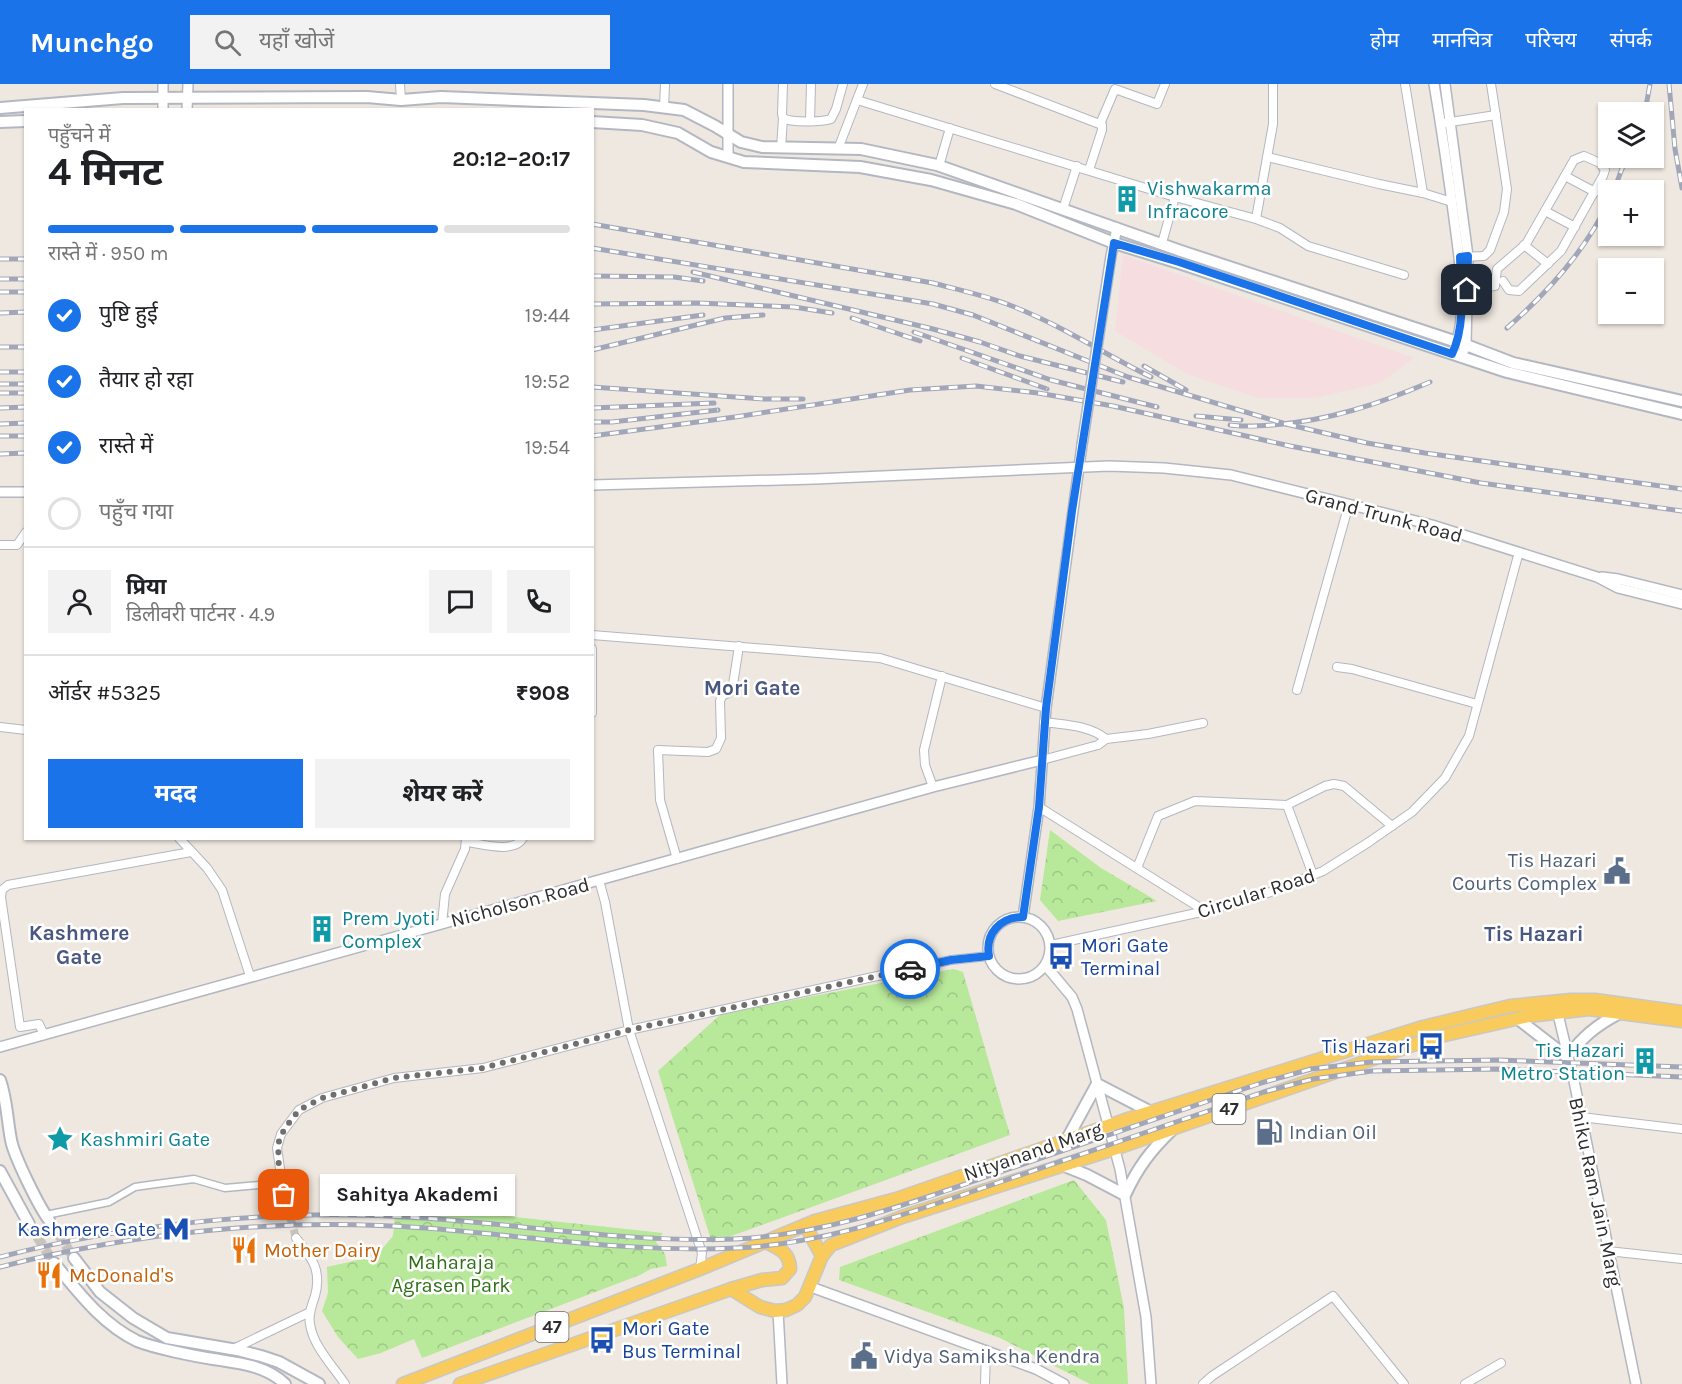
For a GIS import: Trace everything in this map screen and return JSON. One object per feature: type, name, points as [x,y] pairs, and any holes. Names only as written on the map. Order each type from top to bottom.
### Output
[{"type":"main road","points":[[0,108],[123,98],[163,104],[187,104],[367,97],[401,100],[441,97],[644,105],[684,110],[741,142],[762,147],[861,149],[939,166],[1181,251],[1513,363],[1682,401]]},
{"type":"main road","points":[[0,122],[24,121]]},
{"type":"main road","points":[[594,122],[642,125],[678,133],[711,153],[744,162],[860,167],[931,180],[1017,204],[1114,243],[1179,262],[1507,372],[1682,414]]},
{"type":"main road","points":[[1179,262],[1181,251]]},
{"type":"main road","name":"Nityanand Marg","points":[[822,1256],[831,1245],[902,1218],[1115,1148],[1436,1037],[1556,1007],[1595,1000],[1682,1012]]},
{"type":"main road","name":"Nityanand Marg","points":[[404,1384],[700,1269],[805,1225],[896,1199],[1108,1125],[1423,1027],[1510,1006],[1589,1009],[1682,1021]]},
{"type":"main road","points":[[1518,1018],[1567,1057],[1590,1031],[1618,1014]]},
{"type":"main road","points":[[1369,1044],[1374,1058]]},
{"type":"main road","points":[[1349,1050],[1354,1065]]},
{"type":"main road","points":[[0,1080],[6,1096],[11,1142],[48,1218]]},
{"type":"main road","points":[[1067,1139],[1097,1084],[1151,1112]]},
{"type":"main road","points":[[1062,1165],[1125,1195],[1146,1156],[1174,1127]]},
{"type":"main road","points":[[0,1171],[29,1224]]},
{"type":"main road","points":[[896,1199],[902,1218]]},
{"type":"main road","points":[[731,1289],[760,1307],[778,1311],[797,1305],[811,1287],[822,1256],[805,1225]]},
{"type":"main road","points":[[731,1289],[762,1280],[778,1280],[788,1273],[790,1265],[786,1254],[766,1242]]},
{"type":"main road","points":[[74,1258],[100,1292],[133,1318],[167,1338],[233,1349],[279,1362],[319,1384]]},
{"type":"main road","points":[[54,1263],[100,1316],[140,1342],[213,1359],[236,1361],[268,1372],[285,1384]]},
{"type":"main road","name":"47","points":[[460,1384],[731,1289]]},
{"type":"street","points":[[163,84],[163,104]]},
{"type":"street","points":[[187,104],[188,84]]},
{"type":"street","points":[[400,84],[401,100]]},
{"type":"street","points":[[664,108],[665,84]]},
{"type":"street","points":[[728,84],[728,157]]},
{"type":"street","points":[[781,148],[783,84]]},
{"type":"street","points":[[810,121],[811,84]]},
{"type":"street","points":[[783,118],[788,121],[831,119],[843,84]]},
{"type":"street","points":[[838,149],[863,84]]},
{"type":"street","points":[[995,84],[1100,124]]},
{"type":"street","points":[[1089,170],[1102,130],[1100,124],[1115,89],[1156,104],[1165,84]]},
{"type":"street","points":[[1256,219],[1274,116],[1274,84]]},
{"type":"street","points":[[1405,84],[1423,193]]},
{"type":"street","points":[[1434,84],[1452,202],[1464,256],[1462,344]]},
{"type":"street","points":[[1445,84],[1451,122],[1467,290],[1462,344],[1456,356]]},
{"type":"street","points":[[1464,256],[1484,255],[1490,250],[1504,212],[1507,189],[1491,84]]},
{"type":"street","points":[[857,100],[1175,197],[1256,219],[1280,228],[1308,246],[1404,274]]},
{"type":"street","points":[[1440,124],[1496,115]]},
{"type":"street","points":[[939,166],[950,128]]},
{"type":"street","points":[[1467,290],[1493,287],[1496,283],[1497,269],[1524,245],[1578,157],[1584,156],[1600,163],[1604,173],[1562,251],[1519,291],[1509,290],[1503,281]]},
{"type":"street","points":[[1267,157],[1423,193],[1452,202]]},
{"type":"street","points":[[1063,209],[1077,166]]},
{"type":"street","points":[[1565,176],[1595,192]]},
{"type":"street","points":[[1162,243],[1175,197]]},
{"type":"street","points":[[1545,211],[1575,227]]},
{"type":"street","points":[[1023,917],[1039,807],[1044,722],[1078,467],[1117,228]]},
{"type":"street","points":[[1524,245],[1548,264]]},
{"type":"street","name":"Grand Trunk Road","points":[[594,485],[815,479],[1109,466],[1164,468],[1231,475],[1432,525],[1597,577],[1618,588],[1682,604]]},
{"type":"street","points":[[0,492],[24,492]]},
{"type":"street","points":[[1297,690],[1348,504]]},
{"type":"street","points":[[0,545],[17,545],[24,535]]},
{"type":"street","name":"Circular Road","points":[[1051,945],[1205,911],[1268,893],[1313,875],[1360,848],[1412,812],[1445,778],[1469,736],[1519,552]]},
{"type":"street","points":[[1597,577],[1618,579],[1682,595]]},
{"type":"street","points":[[594,635],[880,658],[1046,708]]},
{"type":"street","points":[[676,859],[660,800],[658,750],[708,752],[716,749],[721,738],[720,701],[722,696],[732,691],[739,646]]},
{"type":"street","points":[[1337,667],[1478,704]]},
{"type":"street","points":[[933,787],[924,765],[924,750],[942,676]]},
{"type":"street","points":[[1044,722],[1086,729],[1106,739]]},
{"type":"street","points":[[1042,760],[1098,745],[1106,739],[1148,734],[1203,723]]},
{"type":"street","points":[[0,727],[24,730]]},
{"type":"street","name":"Nicholson Road","points":[[0,1047],[933,787],[1042,760]]},
{"type":"street","points":[[1137,868],[1158,816],[1195,801],[1287,805],[1324,786],[1339,784],[1392,826]]},
{"type":"street","points":[[1287,805],[1313,875]]},
{"type":"street","points":[[1039,807],[1205,911]]},
{"type":"street","points":[[181,840],[207,868],[222,890],[250,976]]},
{"type":"street","points":[[442,924],[445,894],[460,861],[466,840],[510,847],[522,840]]},
{"type":"street","points":[[44,1035],[39,1024],[20,1027],[1,897],[2,890],[8,885],[191,852]]},
{"type":"street","points":[[599,880],[629,1030],[700,1245],[703,1256],[700,1269]]},
{"type":"street","points":[[1023,917],[1042,926],[1051,945],[1050,956],[1046,966],[1032,977],[1014,980],[998,972],[989,956],[988,944],[996,928],[1005,920],[1023,917]]},
{"type":"street","points":[[284,1195],[277,1148],[281,1134],[299,1110],[322,1098],[394,1078],[483,1068],[629,1030],[951,960],[989,956]]},
{"type":"street","points":[[1046,966],[1072,997],[1115,1148],[1146,1317],[1151,1384]]},
{"type":"street","name":"Bhiku Ram Jain Marg","points":[[1556,1007],[1636,1384]]},
{"type":"street","points":[[1581,1117],[1682,1129]]},
{"type":"street","points":[[48,1218],[109,1202],[135,1187],[194,1179],[225,1188],[281,1183]]},
{"type":"street","points":[[296,1238],[310,1256],[318,1275],[309,1321],[312,1333],[345,1384]]},
{"type":"street","points":[[1608,1251],[1682,1259]]},
{"type":"street","points":[[811,1287],[1036,1369],[1064,1384]]},
{"type":"street","points":[[1203,1384],[1333,1296],[1404,1384]]},
{"type":"street","points":[[778,1311],[782,1384]]},
{"type":"street","points":[[233,1349],[310,1312]]},
{"type":"street","points":[[985,1384],[986,1350]]},
{"type":"street","points":[[1465,1384],[1501,1363]]},
{"type":"shaded area","points":[[1123,255],[1414,358],[1380,383],[1315,398],[1258,398],[1187,374],[1115,331]]},
{"type":"green space","points":[[1050,830],[1101,868],[1157,901],[1058,921],[1040,900]]},
{"type":"green space","points":[[953,969],[963,972],[1010,1135],[712,1243],[658,1071],[721,1014]]},
{"type":"green space","points":[[1074,1180],[1106,1220],[1124,1308],[1128,1384],[1090,1384],[1000,1338],[839,1280],[840,1267]]},
{"type":"green space","name":"Maharaja Agrasen Park","points":[[397,1197],[504,1208],[505,1216],[663,1233],[656,1242],[665,1254],[667,1266],[651,1269],[422,1358],[414,1339],[381,1353],[358,1359],[338,1337],[322,1311],[328,1293],[327,1267],[376,1256],[393,1236]]},
{"type":"tunnel","points":[[284,1195],[296,1238]]},
{"type":"tunnel","points":[[49,1220],[74,1258]]},
{"type":"tunnel","points":[[29,1224],[54,1263]]},
{"type":"railway","points":[[1647,102],[1650,84]]},
{"type":"railway","points":[[1669,84],[1675,149],[1682,188]]},
{"type":"railway","points":[[1618,180],[1622,168]]},
{"type":"railway","points":[[1507,328],[1564,270],[1598,223]]},
{"type":"railway","points":[[594,224],[933,283],[973,293],[1030,314],[1151,377]]},
{"type":"railway","points":[[594,248],[933,304],[973,315],[1128,377],[1286,424],[1367,443],[1682,489]]},
{"type":"railway","points":[[0,259],[24,259]]},
{"type":"railway","points":[[693,272],[933,329],[1020,356],[1123,382]]},
{"type":"railway","points":[[594,276],[674,277],[703,281]]},
{"type":"railway","points":[[0,279],[24,279]]},
{"type":"railway","points":[[0,292],[24,292]]},
{"type":"railway","points":[[594,304],[697,303],[794,307],[832,313]]},
{"type":"railway","points":[[0,313],[24,312]]},
{"type":"railway","points":[[594,330],[703,315]]},
{"type":"railway","points":[[594,350],[725,318],[763,315]]},
{"type":"railway","points":[[852,318],[920,341]]},
{"type":"railway","points":[[914,332],[1051,380],[1157,407]]},
{"type":"railway","points":[[0,347],[24,347]]},
{"type":"railway","points":[[962,358],[1047,389]]},
{"type":"railway","points":[[1144,366],[1186,390]]},
{"type":"railway","points":[[0,372],[24,372]]},
{"type":"railway","points":[[1230,425],[1272,425],[1313,420],[1372,404],[1430,382]]},
{"type":"railway","points":[[0,384],[24,384]]},
{"type":"railway","points":[[594,436],[910,390],[976,386],[1038,393],[1113,406],[1290,446],[1481,483],[1682,511]]},
{"type":"railway","points":[[594,387],[764,399],[803,399]]},
{"type":"railway","points":[[0,393],[24,393]]},
{"type":"railway","points":[[594,408],[714,403]]},
{"type":"railway","points":[[0,408],[24,407]]},
{"type":"railway","points":[[594,422],[718,410]]},
{"type":"railway","points":[[1196,416],[1241,420]]},
{"type":"railway","points":[[0,424],[24,423]]},
{"type":"railway","points":[[0,436],[24,436]]},
{"type":"railway","points":[[0,454],[24,453]]},
{"type":"railway","points":[[0,1257],[104,1235],[157,1227],[210,1221],[318,1215],[424,1218],[579,1233],[695,1240],[768,1236],[868,1216],[1261,1083],[1311,1069],[1371,1062],[1498,1060],[1682,1067]]},
{"type":"railway","points":[[0,1267],[157,1236],[265,1226],[372,1225],[658,1248],[736,1248],[771,1245],[839,1233],[906,1214],[1264,1092],[1313,1079],[1372,1071],[1498,1069],[1682,1077]]},
{"type":"way so far","points":[[284,1195],[278,1159],[279,1140],[290,1120],[299,1110],[322,1098],[394,1078],[483,1068],[629,1030],[910,969]]},
{"type":"place","name":"Vishwakarma Infracore","points":[[1127,199]]},
{"type":"place","name":"Tis Hazari Courts Complex","points":[[1617,871]]},
{"type":"place","name":"Prem Jyoti Complex","points":[[322,929]]},
{"type":"place","name":"Mori Gate Terminal","points":[[1061,956]]},
{"type":"place","name":"Tis Hazari","points":[[1431,1046]]},
{"type":"place","name":"Tis Hazari Metro Station","points":[[1645,1061]]},
{"type":"place","name":"Indian Oil","points":[[1269,1132]]},
{"type":"place","name":"Kashmiri Gate","points":[[60,1139]]},
{"type":"place","name":"Sahitya Akademi","points":[[284,1195]]},
{"type":"place","name":"Kashmere Gate","points":[[176,1229]]},
{"type":"place","name":"Mother Dairy","points":[[244,1250]]},
{"type":"place","name":"McDonald's","points":[[49,1275]]},
{"type":"place","name":"Mori Gate Bus Terminal","points":[[602,1340]]},
{"type":"place","name":"Vidya Samiksha Kendra","points":[[864,1356]]},
{"type":"district","name":"Mori Gate","points":[[752,688]]},
{"type":"district","name":"Tis Hazari","points":[[1534,934]]},
{"type":"district","name":"Kashmere Gate","points":[[79,945]]},
{"type":"route","points":[[910,969],[951,960],[989,956],[988,944],[996,928],[1005,920],[1023,917],[1039,807],[1044,722],[1072,511],[1114,243],[1179,262],[1452,354],[1457,343],[1462,298],[1460,257],[1468,256],[1467,290]]}]
